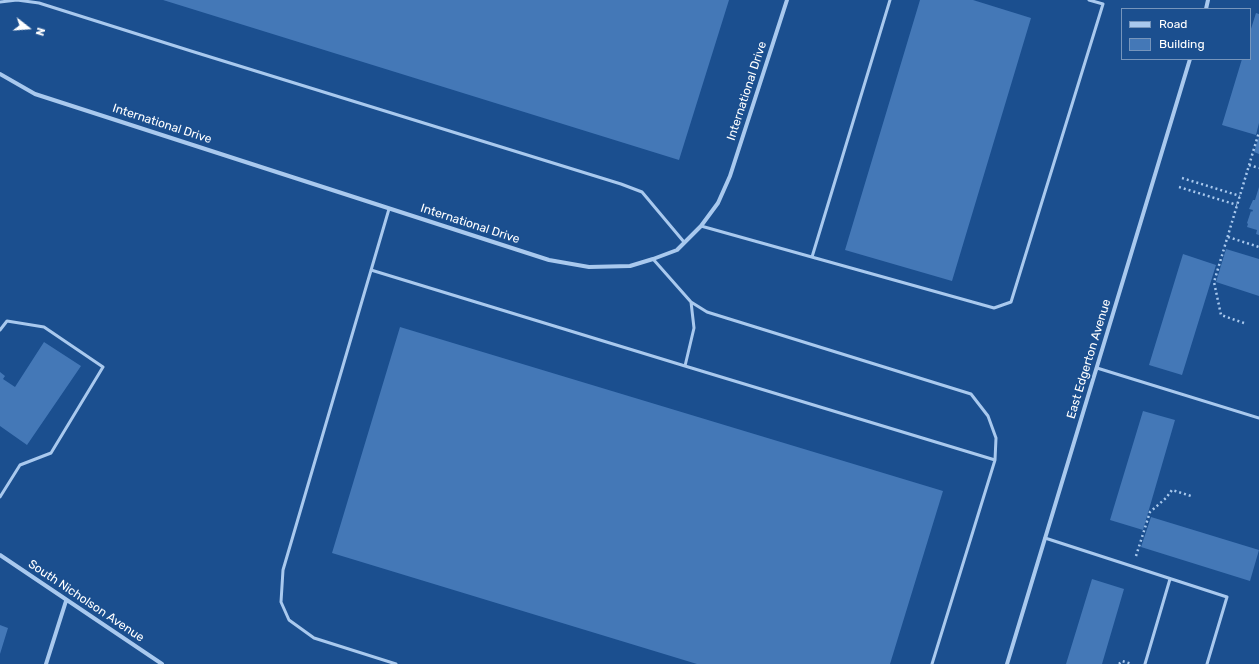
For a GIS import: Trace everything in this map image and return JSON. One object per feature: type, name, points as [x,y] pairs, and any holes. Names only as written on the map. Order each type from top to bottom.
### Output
[{"type":"street","name":"International Drive","points":[[0,74],[35,94],[549,260],[589,267],[630,266],[677,250],[701,226],[718,203],[730,176],[787,0]]},
{"type":"street","name":"East Edgerton Avenue","points":[[1007,664],[1190,60]]},
{"type":"street","name":"South Nicholson Avenue","points":[[0,555],[162,664]]},
{"type":"street","points":[[46,664],[66,600]]},
{"type":"lane","points":[[0,2],[17,0],[40,2],[199,54],[621,184],[642,192],[684,242]]},
{"type":"lane","points":[[812,257],[890,0]]},
{"type":"lane","points":[[701,226],[994,308],[1011,302],[1102,4],[1089,0]]},
{"type":"lane","points":[[389,209],[283,570],[281,602],[289,620],[314,638],[396,664]]},
{"type":"lane","points":[[653,259],[691,302],[707,312],[971,394],[988,416],[996,438],[995,460],[932,664]]},
{"type":"lane","points":[[371,270],[995,460]]},
{"type":"lane","points":[[685,366],[694,328],[691,302]]},
{"type":"lane","points":[[0,330],[7,321],[44,327],[103,367],[51,453],[20,465],[0,497]]},
{"type":"lane","points":[[1097,368],[1259,418]]},
{"type":"lane","points":[[1045,538],[1227,597],[1207,664]]},
{"type":"lane","points":[[1145,664],[1170,578]]},
{"type":"path","points":[[1244,323],[1221,315],[1214,282],[1259,132]]},
{"type":"path","points":[[1249,165],[1259,168]]},
{"type":"path","points":[[1182,178],[1240,196]]},
{"type":"path","points":[[1179,187],[1237,205]]},
{"type":"path","points":[[1228,237],[1259,246]]},
{"type":"path","points":[[1133,566],[1150,512],[1166,498],[1172,490],[1191,496]]},
{"type":"path","points":[[1119,664],[1122,661],[1132,664]]},
{"type":"building","points":[[163,0],[729,0],[679,160]]},
{"type":"building","points":[[920,0],[973,0],[1031,18],[952,281],[845,250]]},
{"type":"building","points":[[1256,13],[1259,14],[1259,123],[1256,135],[1222,125],[1242,60],[1251,60],[1251,29]]},
{"type":"building","points":[[1259,137],[1259,154],[1254,152]]},
{"type":"building","points":[[1259,187],[1259,235],[1256,234],[1257,230],[1247,227],[1247,223],[1251,211],[1252,212],[1253,210],[1249,209],[1253,200],[1255,200]]},
{"type":"building","points":[[1226,249],[1259,259],[1259,296],[1216,282]]},
{"type":"building","points":[[1183,254],[1216,265],[1182,375],[1149,365]]},
{"type":"building","points":[[400,327],[943,491],[890,664],[697,664],[332,553]]},
{"type":"building","points":[[44,342],[81,366],[27,445],[0,426],[0,372],[5,376],[3,379],[15,387]]},
{"type":"building","points":[[1143,411],[1175,420],[1143,530],[1110,520]]},
{"type":"building","points":[[1151,517],[1259,550],[1250,581],[1141,547]]},
{"type":"building","points":[[1092,579],[1124,589],[1102,664],[1066,664]]},
{"type":"building","points":[[0,625],[8,628],[0,654]]}]
